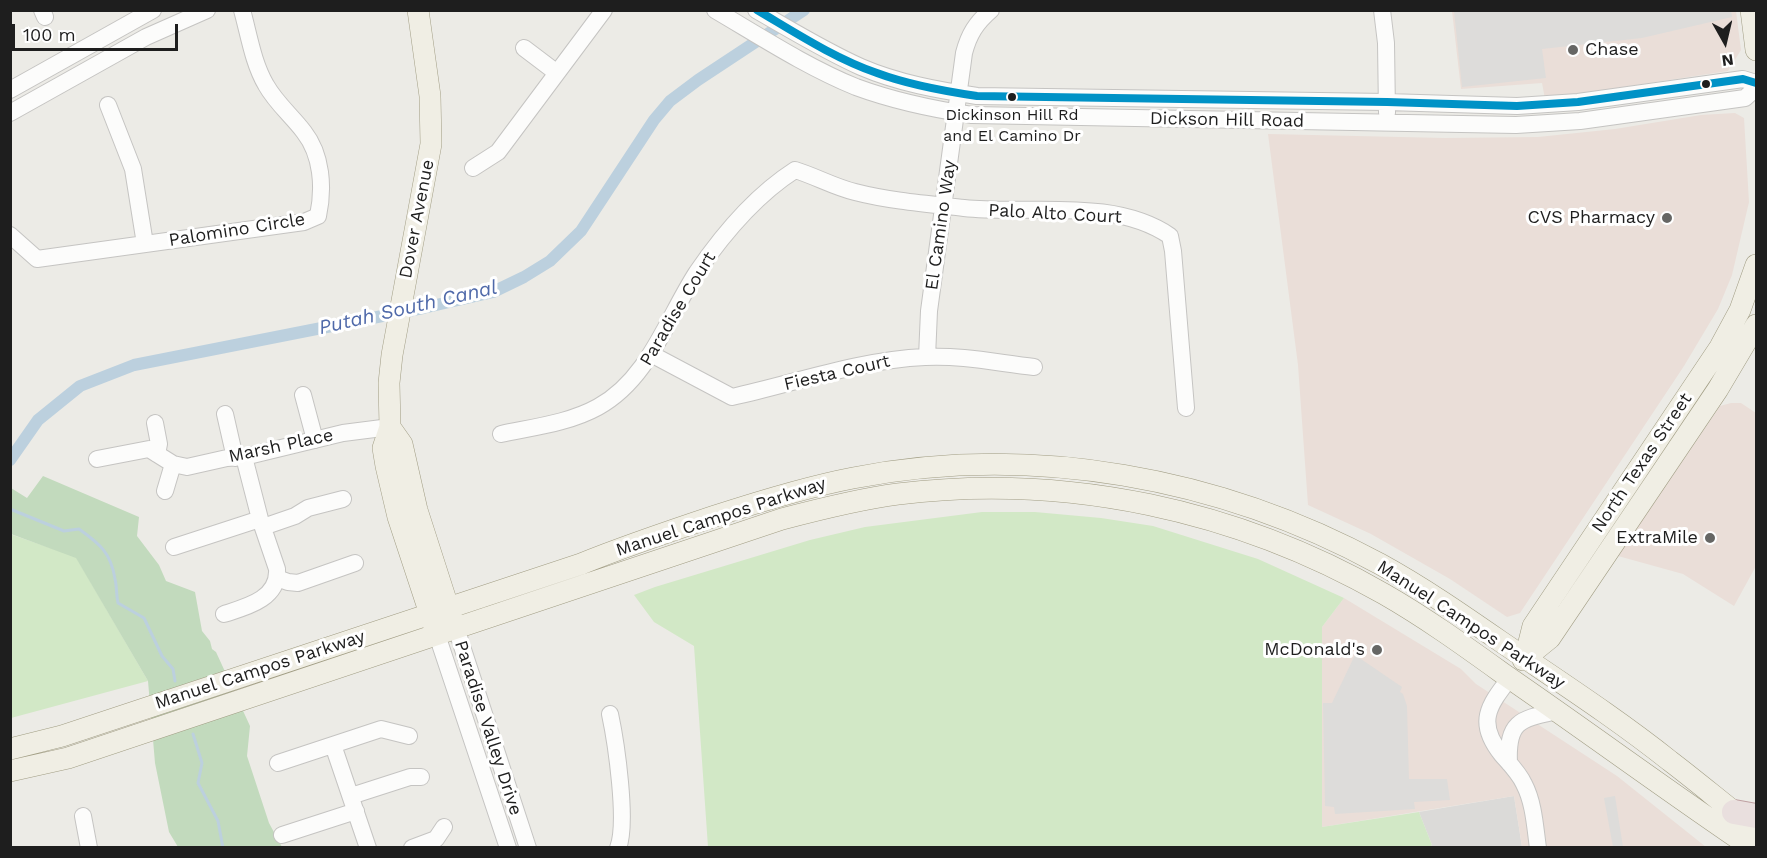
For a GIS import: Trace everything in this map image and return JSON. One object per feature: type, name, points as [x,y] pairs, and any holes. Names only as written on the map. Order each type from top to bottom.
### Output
[{"type":"main road","name":"Dover Avenue","points":[[418,10],[430,96],[430,144],[397,323],[389,383],[390,427],[383,448],[398,517],[440,611]]},
{"type":"main road","points":[[1751,10],[1756,50]]},
{"type":"main road","name":"North Texas Street","points":[[1525,658],[1533,626],[1720,347],[1740,310],[1756,265]]},
{"type":"main road","name":"North Texas Street","points":[[1510,678],[1525,658],[1550,638],[1718,389],[1756,324]]},
{"type":"main road","name":"Manuel Campos Parkway","points":[[10,749],[62,736],[581,564],[625,546],[776,496],[854,477],[907,470],[953,466],[1026,465],[1071,468],[1158,481],[1219,496],[1300,525],[1337,542],[1398,574],[1525,658],[1745,814],[1756,829]]},
{"type":"main road","name":"Manuel Campos Parkway","points":[[10,771],[68,758],[782,519],[887,496],[932,491],[1025,489],[1116,497],[1212,519],[1292,548],[1363,582],[1401,604],[1510,678],[1752,848]]},
{"type":"main road","name":"Paradise Valley Drive","points":[[440,611],[446,632]]},
{"type":"street","points":[[10,90],[153,10]]},
{"type":"street","points":[[10,113],[146,37],[207,10]]},
{"type":"street","name":"Palomino Circle","points":[[10,235],[37,259],[304,222],[318,216],[322,200],[321,184],[319,166],[313,148],[305,133],[278,103],[266,85],[259,70],[242,10]]},
{"type":"street","points":[[473,168],[498,152],[604,10]]},
{"type":"street","name":"Dickson Hill Road","points":[[715,10],[821,70],[856,86],[893,99],[956,113],[1007,117],[1516,125],[1580,121],[1745,98],[1756,88]]},
{"type":"street","name":"Dickson Hill Road","points":[[756,10],[831,53],[863,68],[898,80],[958,93],[1008,97],[1517,106],[1578,102],[1743,79],[1756,83]]},
{"type":"street","name":"El Camino Way","points":[[927,357],[929,310],[964,52],[977,22],[990,10]]},
{"type":"street","points":[[1382,10],[1386,43],[1387,123]]},
{"type":"street","points":[[524,48],[557,73]]},
{"type":"street","points":[[108,105],[133,169],[145,244]]},
{"type":"street","name":"Paradise Court","points":[[501,434],[565,420],[600,406],[621,391],[639,372],[651,354],[697,273],[717,246],[766,192],[795,170],[854,192],[943,206]]},
{"type":"street","name":"Palo Alto Court","points":[[943,206],[1105,213],[1133,218],[1157,227],[1170,236],[1186,408]]},
{"type":"street","name":"Fiesta Court","points":[[651,354],[732,397],[865,364],[927,357],[963,358],[1034,367]]},
{"type":"street","points":[[303,395],[315,440]]},
{"type":"street","points":[[224,614],[259,601],[270,592],[277,578],[277,569],[225,414]]},
{"type":"street","points":[[155,423],[159,444],[157,454]]},
{"type":"street","name":"Marsh Place","points":[[97,459],[148,449],[174,464],[195,466],[358,430],[390,427]]},
{"type":"street","points":[[165,491],[174,464]]},
{"type":"street","points":[[174,547],[295,516],[304,509],[343,499]]},
{"type":"street","points":[[277,578],[293,584],[355,563]]},
{"type":"street","name":"Paradise Valley Drive","points":[[446,632],[508,848]]},
{"type":"street","name":"Paradise Valley Drive","points":[[446,632],[528,848]]},
{"type":"street","points":[[1510,678],[1490,705],[1487,728],[1493,743],[1523,781],[1528,791],[1538,848]]},
{"type":"street","points":[[1509,763],[1509,739],[1517,724],[1529,717],[1558,711]]},
{"type":"street","points":[[610,714],[617,745],[619,778],[622,833],[618,848]]},
{"type":"street","points":[[278,763],[381,729],[410,736]]},
{"type":"street","points":[[333,745],[368,848]]},
{"type":"street","points":[[282,835],[410,777],[421,777]]},
{"type":"street","points":[[83,816],[89,848]]},
{"type":"street","points":[[412,848],[436,839],[444,827]]},
{"type":"shaded area","points":[[1731,10],[1732,17],[1642,38],[1542,49],[1546,78],[1462,87],[1454,11]]},
{"type":"shaded area","points":[[1452,11],[1736,11],[1741,50],[1728,71],[1545,99],[1542,83],[1461,89]]},
{"type":"shaded area","points":[[1735,113],[1744,118],[1749,202],[1732,275],[1718,309],[1684,366],[1520,613],[1507,617],[1450,579],[1371,534],[1308,505],[1298,365],[1268,134],[1445,138],[1538,137],[1615,129],[1701,115]]},
{"type":"shaded area","points":[[1741,403],[1756,413],[1756,566],[1734,606],[1683,574],[1618,556],[1720,406]]},
{"type":"shaded area","points":[[1344,598],[1461,669],[1476,684],[1617,776],[1706,847],[1522,847],[1514,796],[1322,827],[1322,627]]},
{"type":"shaded area","points":[[1355,655],[1402,687],[1400,692],[1407,706],[1409,779],[1447,779],[1450,800],[1414,802],[1415,809],[1335,814],[1334,807],[1325,806],[1323,703],[1332,703]]},
{"type":"shaded area","points":[[1514,796],[1522,847],[1430,847],[1432,845],[1419,812]]},
{"type":"shaded area","points":[[1615,796],[1623,847],[1613,847],[1604,798]]},
{"type":"green space","points":[[43,476],[139,517],[137,536],[159,565],[166,581],[195,592],[202,631],[216,652],[250,726],[247,756],[269,823],[282,847],[178,847],[169,832],[155,763],[148,681],[76,558],[11,534],[11,488],[27,498]]},
{"type":"green space","points":[[982,512],[1035,512],[1101,518],[1153,526],[1258,559],[1344,598],[1322,627],[1322,827],[1419,812],[1432,845],[1430,847],[708,847],[694,646],[654,622],[634,595],[810,540],[865,527]]},
{"type":"green space","points":[[10,534],[76,557],[148,681],[11,718]]},
{"type":"waterway","name":"Putah South Canal","points":[[10,460],[38,420],[80,386],[134,365],[423,308],[493,292],[524,277],[550,261],[581,231],[654,120],[670,101],[804,10]]},
{"type":"waterway","points":[[10,509],[64,531],[79,529],[99,545],[111,562],[118,603],[144,618],[162,656],[173,669],[175,681]]},
{"type":"waterway","points":[[193,734],[202,763],[198,783],[218,821],[223,848]]},
{"type":"transit line","points":[[757,10],[861,67],[914,84],[977,96],[1517,106],[1578,102],[1743,79],[1756,83]]},
{"type":"place","name":"Chase","points":[[1573,50]]},
{"type":"place","name":"Dickinson Hill Rd and El Camino Dr","points":[[1012,97]]},
{"type":"place","name":"CVS Pharmacy","points":[[1667,218]]},
{"type":"place","name":"ExtraMile","points":[[1710,538]]},
{"type":"place","name":"McDonald's","points":[[1377,650]]}]
